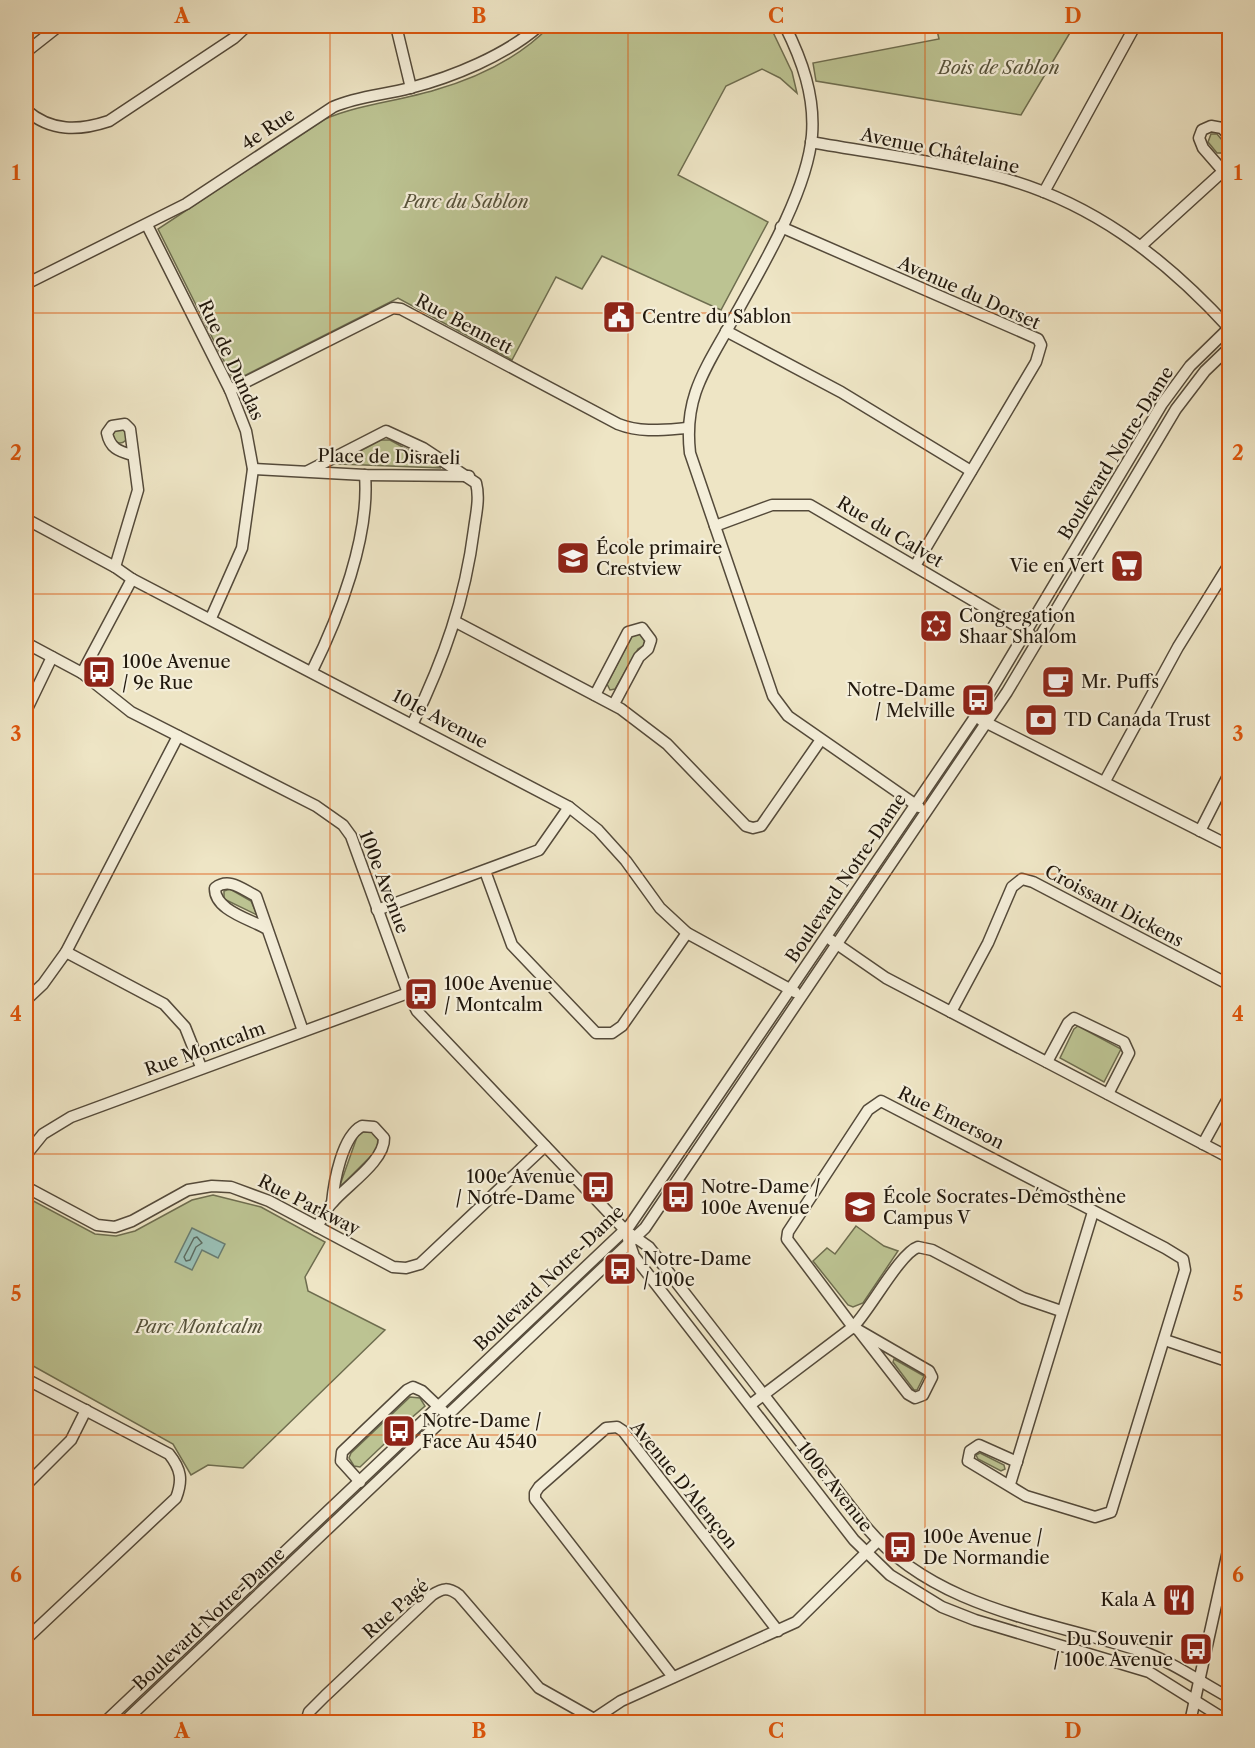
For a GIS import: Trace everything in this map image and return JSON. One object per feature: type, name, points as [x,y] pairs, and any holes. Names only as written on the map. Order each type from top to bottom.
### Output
[{"type":"street","points":[[26,52],[58,26]]},
{"type":"street","points":[[26,111],[47,124],[66,129],[89,128],[109,122],[234,38],[247,26]]},
{"type":"street","points":[[396,26],[411,88]]},
{"type":"street","name":"4e Rue","points":[[26,284],[186,204],[333,107],[350,99],[411,88],[504,52],[539,26]]},
{"type":"street","points":[[785,26],[802,62],[808,82],[812,120],[811,142],[804,173],[781,227],[692,395],[687,428],[690,453],[773,696],[788,716],[820,741],[926,812]]},
{"type":"street","points":[[1044,192],[1135,26]]},
{"type":"street","points":[[1142,245],[1226,168],[1203,148],[1199,138],[1202,130],[1211,126],[1222,128],[1230,137]]},
{"type":"street","name":"Avenue Châtelaine","points":[[811,142],[992,175],[1044,192],[1104,222],[1142,245],[1198,294],[1229,328]]},
{"type":"street","name":"Rue de Dundas","points":[[147,225],[230,390],[246,431],[253,469],[242,548],[211,618]]},
{"type":"street","name":"Avenue du Dorset","points":[[781,227],[1038,339],[1041,345],[1036,362],[915,566]]},
{"type":"street","name":"Rue Bennett","points":[[230,390],[393,308],[414,315],[618,424],[634,430],[651,431],[687,428]]},
{"type":"street","name":"Boulevard Notre-Dame","points":[[105,1722],[625,1230],[975,717],[1162,404],[1190,366],[1229,328]]},
{"type":"street","points":[[726,331],[841,392],[971,471]]},
{"type":"street","name":"Boulevard Notre-Dame","points":[[124,1722],[633,1241],[986,723],[1176,409],[1205,371],[1230,347]]},
{"type":"street","name":"Place de Disraeli","points":[[308,471],[386,431],[423,448],[469,476]]},
{"type":"street","points":[[115,567],[138,490],[132,455]]},
{"type":"street","name":"Place de Disraeli","points":[[253,469],[365,475],[469,476]]},
{"type":"street","points":[[312,671],[345,597],[361,527],[365,475]]},
{"type":"street","points":[[413,723],[456,622],[472,548],[478,498],[476,483],[469,476]]},
{"type":"street","name":"Rue du Calvet","points":[[715,526],[772,505],[810,505],[1038,639]]},
{"type":"street","name":"101e Avenue","points":[[26,519],[115,567],[132,579],[413,723],[569,807],[598,830],[626,861],[660,908],[687,933],[801,996]]},
{"type":"street","points":[[1105,781],[1178,646],[1230,563]]},
{"type":"street","points":[[82,673],[132,579]]},
{"type":"street","points":[[456,622],[614,704],[667,744],[746,826],[753,828],[761,826],[820,741]]},
{"type":"street","points":[[595,695],[628,632],[642,628],[651,639],[648,649],[639,657],[614,704]]},
{"type":"street","name":"100e Avenue","points":[[26,643],[82,673],[130,712],[316,806],[343,825],[351,836],[408,993],[417,1011],[625,1230],[633,1241],[634,1256],[866,1554],[906,1586],[952,1612],[1149,1672],[1229,1722]]},
{"type":"street","points":[[26,711],[52,657]]},
{"type":"street","points":[[975,717],[1230,846]]},
{"type":"street","points":[[26,1000],[44,984],[66,952],[178,736]]},
{"type":"street","points":[[1200,831],[1230,772]]},
{"type":"street","points":[[377,910],[539,850],[569,807]]},
{"type":"street","points":[[485,871],[512,945],[596,1033],[612,1033],[622,1026],[687,933]]},
{"type":"street","name":"Croissant Dickens","points":[[951,1012],[988,943],[1012,887],[1022,879],[1033,882],[1230,985]]},
{"type":"street","points":[[267,929],[220,904],[214,896],[215,888],[221,883],[230,882],[256,896],[303,1031]]},
{"type":"street","points":[[826,937],[886,978],[1230,1158]]},
{"type":"street","points":[[66,952],[164,1004],[185,1027],[201,1067]]},
{"type":"street","name":"Rue Montcalm","points":[[26,1155],[43,1134],[71,1116],[408,993]]},
{"type":"street","points":[[1047,1062],[1070,1021],[1077,1018],[1090,1024],[1129,1047],[1128,1056],[1108,1094]]},
{"type":"street","points":[[1203,1144],[1230,1095]]},
{"type":"street","name":"Rue Emerson","points":[[856,1329],[787,1239],[868,1110],[881,1101],[1183,1259],[1185,1270],[1111,1512],[1095,1517],[1026,1496],[1010,1484],[968,1461],[970,1451],[979,1445],[1017,1462]]},
{"type":"street","points":[[317,1227],[332,1203],[346,1192],[383,1151],[384,1138],[374,1127],[362,1126],[351,1134],[334,1181],[332,1203]]},
{"type":"street","name":"Rue Parkway","points":[[26,1187],[97,1225],[115,1227],[132,1221],[188,1190],[212,1185],[231,1186],[269,1201],[393,1267],[406,1268],[420,1264],[545,1146]]},
{"type":"street","points":[[1010,1484],[1093,1212]]},
{"type":"street","name":"100e Avenue","points":[[633,1241],[649,1246],[879,1541],[913,1570],[962,1598],[1142,1652],[1230,1698]]},
{"type":"street","points":[[750,1405],[856,1329],[906,1255],[913,1249],[922,1247],[1023,1298],[1061,1311]]},
{"type":"street","points":[[856,1329],[869,1334],[896,1353],[929,1371],[932,1377],[923,1395],[915,1398],[908,1394],[856,1329]]},
{"type":"street","points":[[1165,1340],[1230,1362]]},
{"type":"street","points":[[26,1379],[169,1454],[181,1474],[181,1487],[176,1498],[26,1639]]},
{"type":"street","points":[[360,1482],[344,1465],[340,1456],[361,1433],[411,1388],[420,1389],[448,1417]]},
{"type":"street","points":[[26,1485],[71,1440],[86,1410]]},
{"type":"street","name":"Avenue D'Alençon","points":[[673,1677],[535,1499],[539,1488],[606,1428],[617,1427],[623,1431],[778,1632]]},
{"type":"street","points":[[594,1721],[621,1701],[778,1632],[803,1616],[879,1541]]},
{"type":"street","points":[[1190,1722],[1226,1574],[1230,1542]]},
{"type":"street","name":"Rue Pagé","points":[[306,1722],[309,1712],[325,1696],[432,1595],[442,1589],[451,1589],[459,1595],[539,1688],[594,1721]]},
{"type":"green space","name":"Parc du Sablon","points":[[550,26],[770,26],[792,72],[797,93],[780,78],[762,69],[726,86],[678,175],[768,222],[721,310],[602,256],[582,289],[556,277],[512,360],[398,298],[234,381],[158,229],[325,119],[352,110],[435,90],[482,73],[512,57]]},
{"type":"green space","name":"Bois de Sablon","points":[[936,26],[1074,26],[1021,115],[816,81],[813,63],[939,39]]},
{"type":"green space","points":[[1211,134],[1217,134],[1227,146],[1225,153],[1217,153],[1208,142]]},
{"type":"green space","points":[[120,429],[125,431],[127,436],[125,441],[120,443],[115,441],[113,436],[115,431]]},
{"type":"green space","points":[[381,440],[390,440],[441,468],[339,464]]},
{"type":"green space","points":[[639,633],[645,638],[644,645],[638,649],[615,689],[610,690],[607,684],[632,636]]},
{"type":"green space","points":[[230,889],[251,901],[257,915],[224,899],[224,891]]},
{"type":"green space","points":[[1078,1026],[1121,1049],[1104,1082],[1060,1058],[1074,1029]]},
{"type":"green space","points":[[363,1132],[372,1132],[378,1137],[377,1150],[339,1188],[357,1137]]},
{"type":"green space","name":"Parc Montcalm","points":[[213,1195],[261,1207],[325,1242],[305,1277],[308,1291],[385,1330],[243,1468],[208,1465],[191,1475],[173,1444],[26,1362],[26,1197],[95,1234],[116,1236],[135,1231],[192,1200]]},
{"type":"green space","points":[[856,1226],[884,1246],[898,1251],[863,1303],[853,1307],[848,1305],[813,1261],[827,1248],[835,1254]]},
{"type":"green space","points":[[894,1359],[924,1376],[917,1390],[914,1390],[893,1362]]},
{"type":"green space","points":[[410,1397],[420,1398],[425,1406],[402,1426],[400,1424],[396,1428],[398,1431],[360,1467],[354,1466],[349,1458],[351,1453]]},
{"type":"green space","points":[[980,1453],[1004,1465],[1005,1469],[1001,1471],[978,1459],[976,1455]]},
{"type":"water","points":[[192,1228],[225,1244],[218,1258],[202,1250],[192,1270],[175,1262]]},
{"type":"place","name":"Centre du Sablon","points":[[619,317]]},
{"type":"place","name":"École primaire Crestview","points":[[573,558]]},
{"type":"place","name":"Vie en Vert","points":[[1127,566]]},
{"type":"place","name":"Congregation Shaar Shalom","points":[[936,626]]},
{"type":"place","name":"100e Avenue / 9e Rue","points":[[99,672]]},
{"type":"place","name":"Mr. Puffs","points":[[1058,682]]},
{"type":"place","name":"Notre-Dame / Melville","points":[[978,700]]},
{"type":"place","name":"TD Canada Trust","points":[[1041,720]]},
{"type":"place","name":"100e Avenue / Montcalm","points":[[421,994]]},
{"type":"place","name":"100e Avenue / Notre-Dame","points":[[598,1187]]},
{"type":"place","name":"Notre-Dame / 100e Avenue","points":[[678,1197]]},
{"type":"place","name":"École Socrates-Démosthène Campus V","points":[[860,1207]]},
{"type":"place","name":"Notre-Dame / 100e","points":[[620,1269]]},
{"type":"place","name":"Notre-Dame / Face Au 4540","points":[[399,1431]]},
{"type":"place","name":"100e Avenue / De Normandie","points":[[900,1547]]},
{"type":"place","name":"Kala A","points":[[1179,1600]]},
{"type":"place","name":"Du Souvenir / 100e Avenue","points":[[1196,1649]]}]
